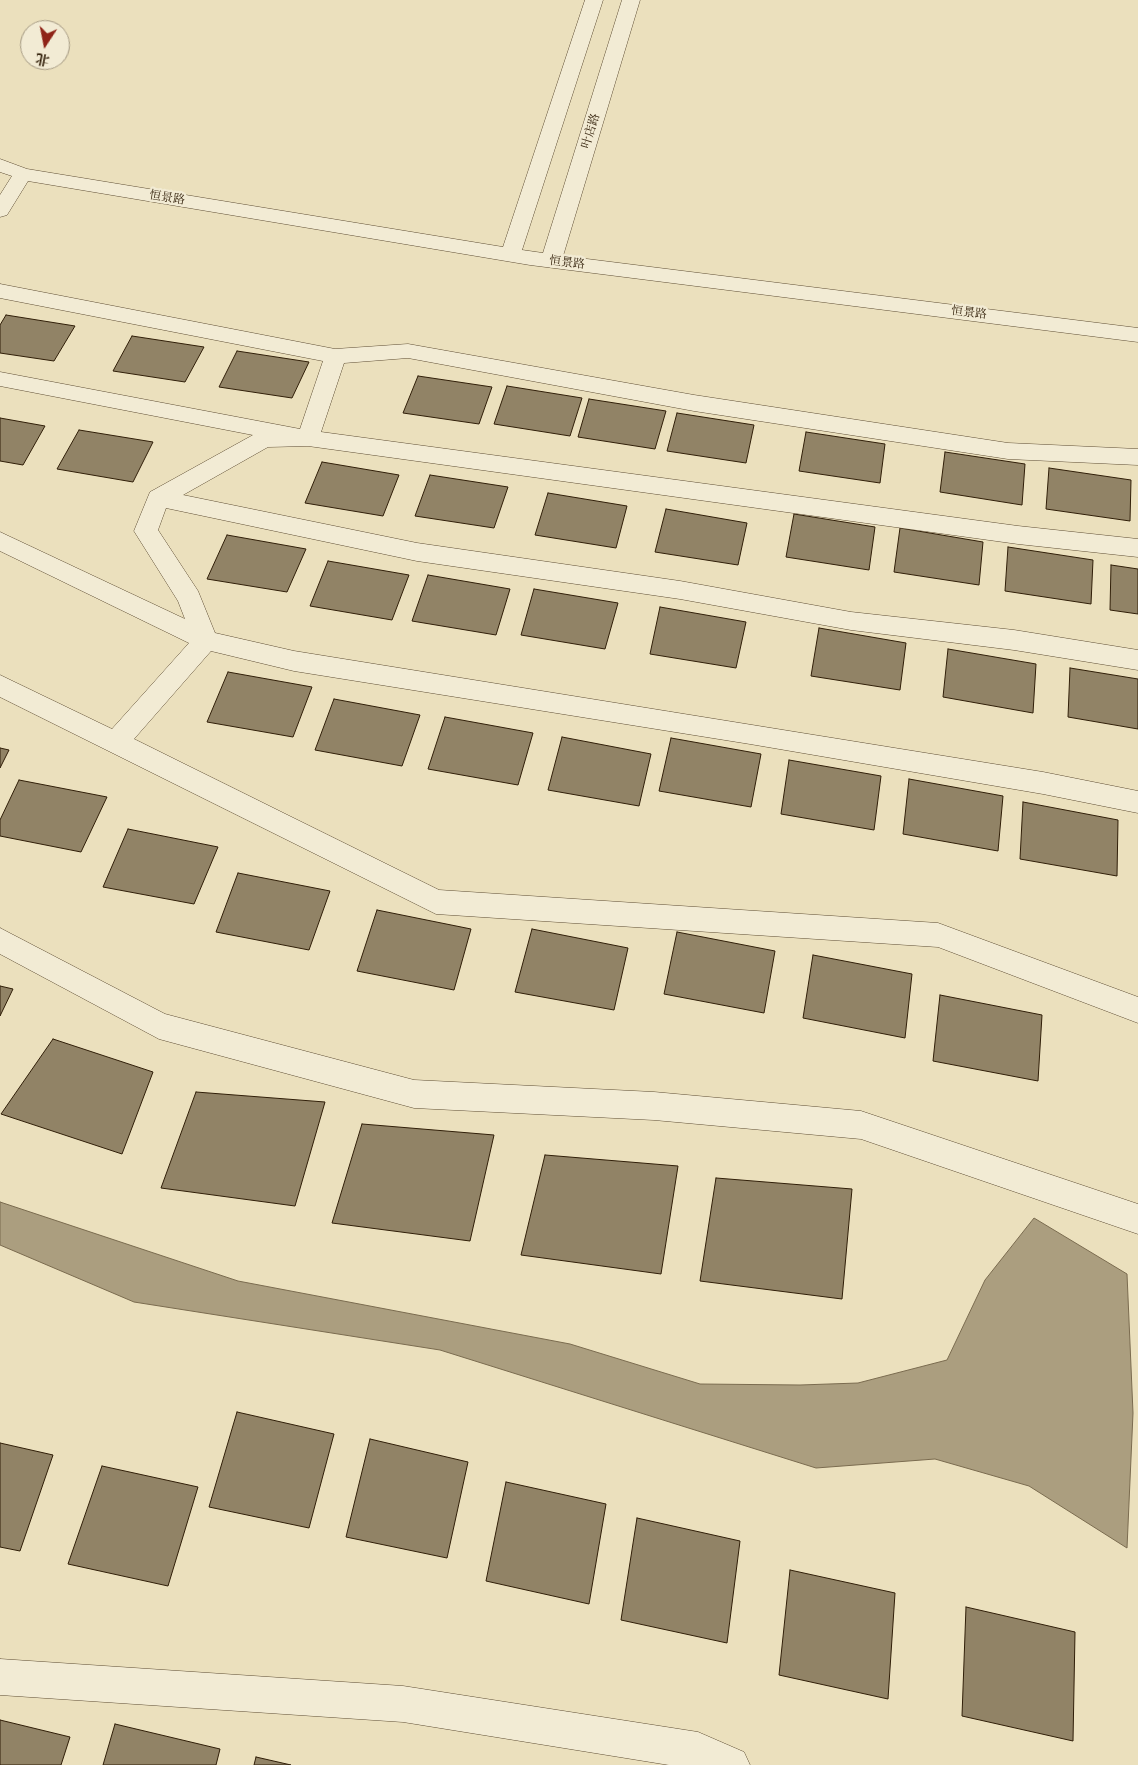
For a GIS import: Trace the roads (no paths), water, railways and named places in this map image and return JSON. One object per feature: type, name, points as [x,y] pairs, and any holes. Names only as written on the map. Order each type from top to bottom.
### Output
[{"type":"street","points":[[510,255],[594,0]]},
{"type":"street","name":"叶店路","points":[[550,261],[631,0]]},
{"type":"street","name":"恒景路","points":[[0,166],[23,174],[550,261],[1138,335]]},
{"type":"street","points":[[0,211],[23,174]]},
{"type":"street","points":[[0,291],[335,356],[408,351],[694,403],[1008,451],[1138,457]]},
{"type":"street","points":[[308,438],[335,356]]},
{"type":"street","points":[[0,379],[308,438],[1018,535],[1138,548]]},
{"type":"street","points":[[206,640],[188,598],[146,531],[158,498],[264,439],[308,438]]},
{"type":"street","points":[[158,498],[417,552],[680,590],[851,621],[1014,640],[1138,660]]},
{"type":"street","points":[[0,541],[206,640],[294,661],[818,745],[1043,783],[1138,802]]},
{"type":"street","points":[[116,743],[206,640]]},
{"type":"street","points":[[0,685],[436,902],[938,936],[1138,1010]]},
{"type":"street","points":[[0,940],[158,1026],[414,1094],[654,1106],[861,1125],[1138,1219]]},
{"type":"street","points":[[0,1677],[403,1704],[698,1751],[731,1765]]}]
